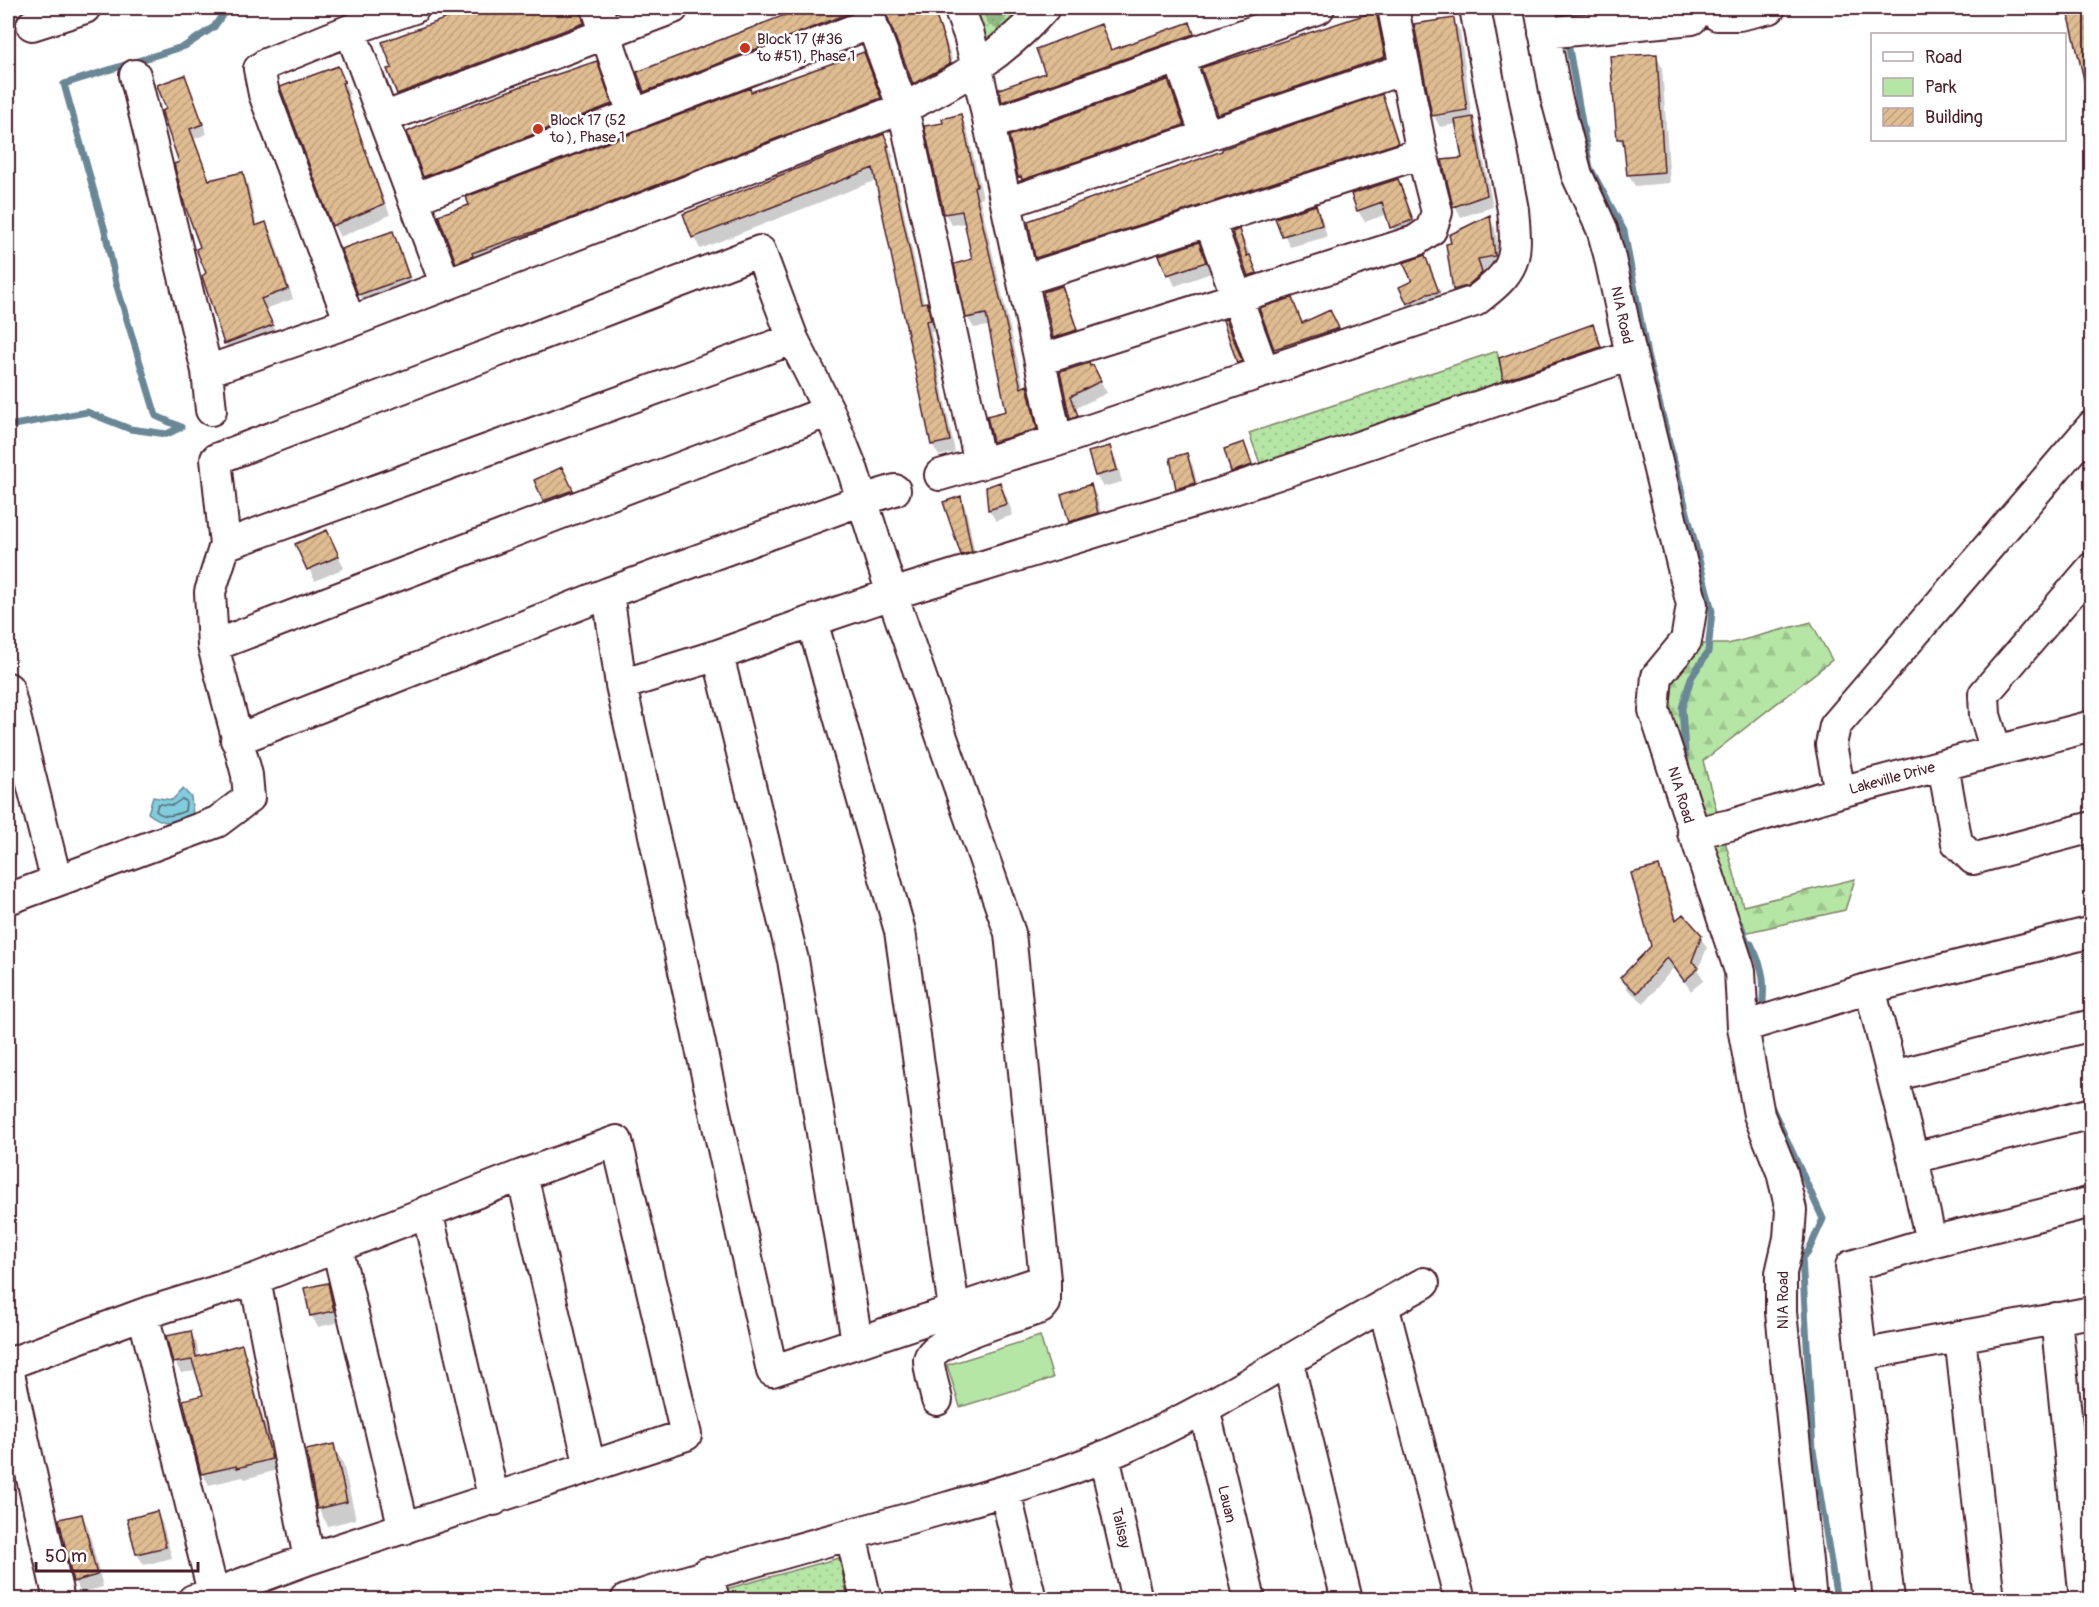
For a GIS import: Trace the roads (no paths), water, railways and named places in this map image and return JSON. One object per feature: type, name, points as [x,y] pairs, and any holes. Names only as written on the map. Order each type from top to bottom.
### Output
[{"type":"street","points":[[32,25],[83,8]]},
{"type":"street","points":[[350,321],[264,94],[259,69],[266,64],[350,30],[414,8]]},
{"type":"street","points":[[383,118],[602,20],[673,8]]},
{"type":"street","points":[[959,8],[977,68],[1057,441]]},
{"type":"street","points":[[207,371],[350,321],[903,108],[945,88],[977,68],[1001,49],[1044,8]]},
{"type":"street","points":[[989,125],[1319,8]]},
{"type":"street","points":[[1040,360],[1415,241],[1431,230],[1437,212],[1422,153],[1393,8]]},
{"type":"street","points":[[940,475],[1057,441],[1475,301],[1493,287],[1512,264],[1516,244],[1513,210],[1475,8]]},
{"type":"street","points":[[1542,20],[1702,13],[1739,15],[1770,8]]},
{"type":"street","points":[[413,199],[633,114],[869,15],[903,108],[981,464]]},
{"type":"street","points":[[602,20],[633,114]]},
{"type":"street","name":"NIA Road","points":[[1542,20],[1556,96],[1577,175],[1602,229],[1609,254],[1631,355],[1692,605],[1686,641],[1657,676],[1654,710],[1740,972],[1754,1024],[1759,1115],[1782,1172],[1791,1210],[1789,1238],[1781,1273],[1781,1312],[1811,1599]]},
{"type":"street","points":[[350,30],[445,283]]},
{"type":"street","points":[[1179,58],[1206,136]]},
{"type":"street","points":[[1006,203],[1404,69]]},
{"type":"street","points":[[135,75],[207,371],[211,410]]},
{"type":"street","points":[[1023,280],[1422,153]]},
{"type":"street","points":[[1209,220],[1264,372]]},
{"type":"street","points":[[8,899],[56,879],[217,822],[249,798],[247,775],[213,646],[210,592],[225,545],[216,459],[760,251],[793,339],[829,411],[862,500],[892,594],[1010,933],[1045,1280],[958,1322],[857,1341],[772,1371],[621,685],[608,593]]},
{"type":"street","points":[[225,545],[793,339]]},
{"type":"street","points":[[621,685],[718,656],[892,594],[1219,494],[1631,355]]},
{"type":"street","points":[[213,646],[829,411]]},
{"type":"street","points":[[1840,792],[1831,745],[1835,726],[2091,426]]},
{"type":"street","points":[[236,740],[608,593],[895,490]]},
{"type":"street","points":[[1996,751],[1985,715],[1984,694],[2091,568]]},
{"type":"street","points":[[812,621],[900,931],[958,1322]]},
{"type":"street","points":[[718,656],[793,960],[857,1341]]},
{"type":"street","points":[[8,688],[56,879]]},
{"type":"street","name":"Lakeville Drive","points":[[1693,833],[1730,825],[1840,792],[2091,726]]},
{"type":"street","points":[[1943,765],[1957,843],[1973,859],[2091,827]]},
{"type":"street","points":[[1754,1024],[1870,988],[2091,932]]},
{"type":"street","points":[[1870,988],[1913,1158],[1931,1242]]},
{"type":"street","points":[[1893,1076],[2091,1025]]},
{"type":"street","points":[[1913,1158],[2091,1113]]},
{"type":"street","points":[[8,1364],[143,1314],[255,1278],[522,1175],[617,1141],[686,1435],[309,1559],[207,1598],[143,1314]]},
{"type":"street","points":[[522,1175],[590,1467]]},
{"type":"street","points":[[1889,1599],[1851,1266],[1931,1242],[2091,1202]]},
{"type":"street","points":[[427,1211],[494,1500]]},
{"type":"street","points":[[337,1246],[404,1529]]},
{"type":"street","points":[[255,1278],[309,1559]]},
{"type":"street","points":[[626,1599],[711,1586],[852,1535],[1005,1491],[1104,1456],[1204,1408],[1424,1283]]},
{"type":"street","points":[[1383,1305],[1460,1599]]},
{"type":"street","points":[[1861,1355],[2091,1312]]},
{"type":"street","points":[[2056,1318],[2085,1599]]},
{"type":"street","points":[[937,1400],[929,1360],[933,1350],[958,1322]]},
{"type":"street","points":[[1960,1336],[1989,1599]]},
{"type":"street","points":[[1288,1362],[1347,1599]]},
{"type":"street","points":[[8,1369],[59,1599]]},
{"type":"street","name":"Lauan","points":[[1204,1408],[1250,1599]]},
{"type":"street","name":"Talisay","points":[[1104,1456],[1137,1599]]},
{"type":"street","points":[[1005,1491],[1031,1599]]},
{"type":"street","points":[[852,1535],[866,1599]]},
{"type":"water","points":[[183,789],[191,797],[193,815],[181,820],[165,822],[148,813],[153,797],[172,800]]},
{"type":"waterway","points":[[8,426],[87,412],[130,429],[167,434],[181,427],[156,416],[116,283],[105,231],[64,84],[185,46],[214,27],[223,14],[233,8]]},
{"type":"waterway","points":[[1562,8],[1565,23]]},
{"type":"waterway","points":[[1567,37],[1590,168],[1624,231],[1647,355],[1712,611],[1708,652],[1691,678],[1682,708],[1686,766]]},
{"type":"waterway","points":[[1741,925],[1748,946],[1751,944],[1761,970],[1764,985],[1762,1013]]},
{"type":"waterway","points":[[1771,1106],[1823,1219],[1808,1252],[1802,1257],[1813,1450],[1837,1600]]},
{"type":"place","name":"Block 17 (#36 to #51), Phase 1","points":[[745,48]]},
{"type":"place","name":"Block 17 (52 to ), Phase 1","points":[[538,129]]}]
